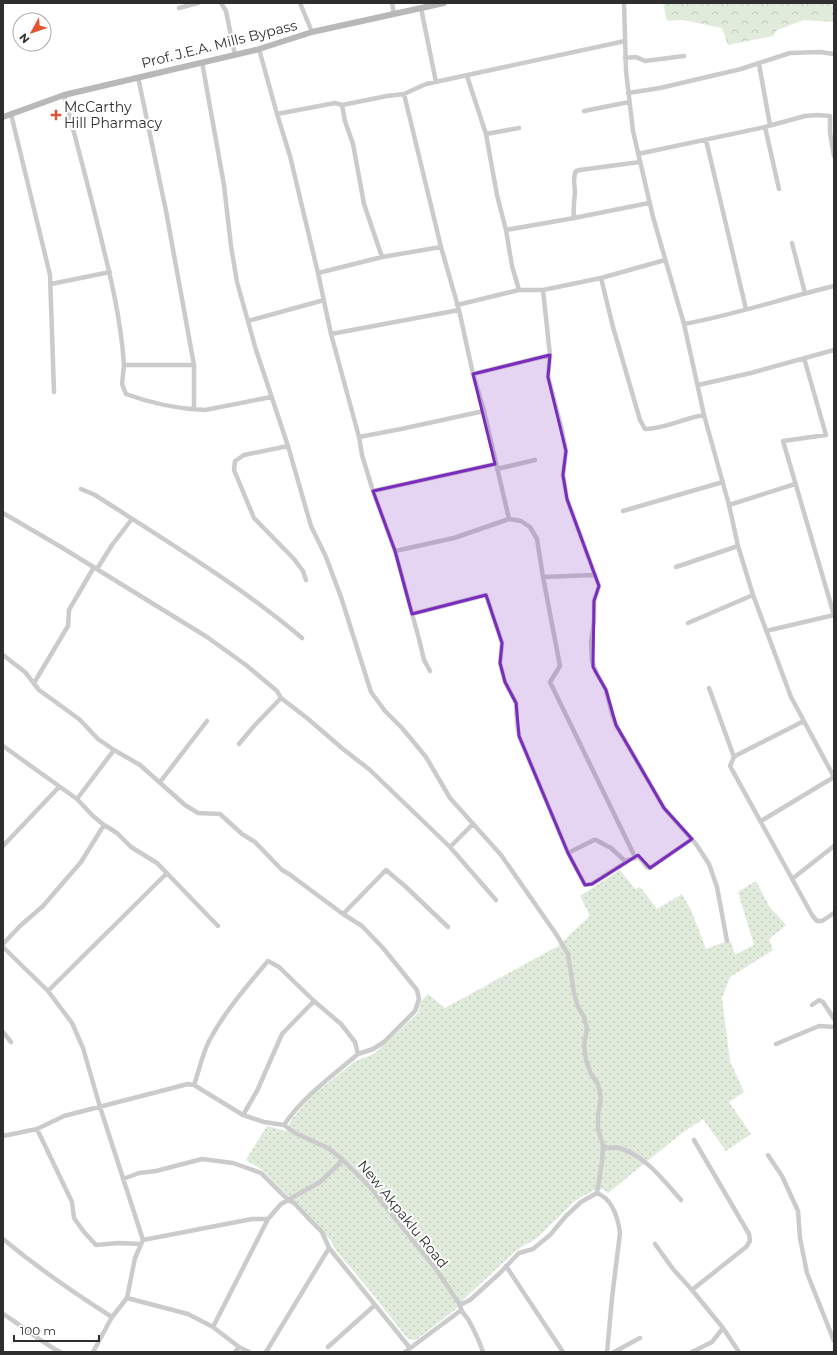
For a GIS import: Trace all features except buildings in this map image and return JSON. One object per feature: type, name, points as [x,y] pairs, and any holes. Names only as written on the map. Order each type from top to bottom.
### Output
[{"type":"street","points":[[179,8],[198,3]]},
{"type":"street","points":[[221,3],[226,11],[235,54]]},
{"type":"street","points":[[300,3],[312,32]]},
{"type":"street","points":[[392,3],[394,14]]},
{"type":"street","name":"Prof. J.E.A. Mills Bypass","points":[[3,117],[64,95],[259,49],[312,32],[444,3]]},
{"type":"street","points":[[624,3],[625,58],[633,131],[665,260],[684,324],[704,415],[729,505],[738,546],[753,595],[791,697],[834,777],[761,821]]},
{"type":"street","points":[[421,8],[436,82]]},
{"type":"street","points":[[277,114],[335,103],[342,105],[404,94],[426,84],[625,41]]},
{"type":"street","points":[[259,49],[290,156],[318,272],[331,334],[359,437],[362,455],[373,491],[395,551],[424,660],[430,671]]},
{"type":"street","points":[[628,93],[660,88],[759,64],[790,54],[820,52],[834,54]]},
{"type":"street","points":[[625,58],[636,57],[646,61],[684,56]]},
{"type":"street","points":[[202,62],[224,185],[231,246],[248,321],[271,397],[288,446],[311,526],[326,557],[341,597],[371,692],[385,711],[402,728],[426,757],[450,798],[472,825],[500,855],[556,934],[568,954],[574,993],[578,1007],[584,1017],[586,1030],[584,1045],[586,1060],[591,1074],[598,1084],[601,1098],[598,1115],[598,1129],[603,1145],[598,1193]]},
{"type":"street","points":[[759,64],[767,126],[779,189]]},
{"type":"street","points":[[467,76],[486,134],[512,266],[519,290]]},
{"type":"street","points":[[138,77],[166,211],[194,365],[194,410]]},
{"type":"street","points":[[404,94],[441,247],[458,307],[473,374],[484,411],[495,464],[509,519]]},
{"type":"street","points":[[64,95],[110,272],[123,344],[124,365],[122,384],[126,394],[194,410],[219,408],[271,397]]},
{"type":"street","points":[[584,111],[629,102]]},
{"type":"street","points":[[342,105],[345,121],[353,144],[364,204],[382,257]]},
{"type":"street","points":[[11,114],[50,275],[54,392]]},
{"type":"street","points":[[638,154],[706,140],[805,116],[817,115],[832,116],[830,133],[834,156]]},
{"type":"street","points":[[486,134],[519,128]]},
{"type":"street","points":[[706,140],[746,309]]},
{"type":"street","points":[[574,218],[574,179],[576,171],[640,162]]},
{"type":"street","points":[[506,230],[650,203]]},
{"type":"street","points":[[792,243],[806,293]]},
{"type":"street","points":[[318,272],[382,257],[441,247]]},
{"type":"street","points":[[331,334],[458,307],[519,290],[543,290],[601,278],[665,260]]},
{"type":"street","points":[[51,284],[110,272]]},
{"type":"street","points":[[601,278],[613,327],[640,420],[645,429],[653,429],[692,417],[704,415]]},
{"type":"street","points":[[684,324],[711,319],[834,286]]},
{"type":"street","points":[[543,290],[550,355],[548,377],[566,451],[562,475],[567,499],[599,586],[594,601],[594,621],[591,642],[593,667],[606,690],[616,725],[664,808],[696,844],[714,874],[718,887],[727,941]]},
{"type":"street","points":[[248,321],[324,300]]},
{"type":"street","points":[[698,385],[751,373],[834,350]]},
{"type":"street","points":[[473,374],[550,355]]},
{"type":"street","points":[[766,631],[834,615],[783,441],[826,435],[804,358]]},
{"type":"street","points":[[124,365],[194,365]]},
{"type":"street","points":[[359,437],[484,411]]},
{"type":"street","points":[[288,446],[244,455],[235,461],[234,470],[254,518],[294,559],[303,571],[306,580]]},
{"type":"street","points":[[497,470],[535,460]]},
{"type":"street","points":[[373,491],[495,464]]},
{"type":"street","points":[[623,511],[723,482]]},
{"type":"street","points":[[729,505],[795,484]]},
{"type":"street","points":[[81,489],[95,495],[254,600],[302,638]]},
{"type":"street","points":[[3,513],[207,637],[246,665],[277,692],[281,698],[370,770],[450,847],[496,900]]},
{"type":"street","points":[[34,683],[68,626],[69,610],[95,568],[132,519]]},
{"type":"street","points":[[395,551],[454,538],[509,519],[521,522],[530,527],[537,539],[560,666],[550,682],[635,857]]},
{"type":"street","points":[[676,567],[738,546]]},
{"type":"street","points":[[543,577],[594,575]]},
{"type":"street","points":[[412,614],[486,595],[502,643],[500,663],[505,682],[516,703],[519,736],[568,853],[585,885],[592,884],[635,857],[639,857],[650,868],[692,839]]},
{"type":"street","points":[[688,623],[753,595]]},
{"type":"street","points":[[3,655],[25,672],[40,690],[80,719],[98,739],[140,765],[185,805],[198,813],[220,814],[242,834],[254,842],[282,870],[362,926],[383,948],[417,990],[419,999],[415,1011],[384,1042],[373,1049],[358,1054],[312,1092],[290,1116],[284,1125]]},
{"type":"street","points":[[709,688],[734,757]]},
{"type":"street","points":[[239,744],[281,698]]},
{"type":"street","points":[[160,782],[206,721]]},
{"type":"street","points":[[804,721],[734,757],[730,766],[812,915],[817,921],[822,921],[834,913]]},
{"type":"street","points":[[3,746],[77,799],[93,816],[117,833],[131,846],[151,858],[218,926]]},
{"type":"street","points":[[77,799],[114,750]]},
{"type":"street","points":[[3,846],[59,787]]},
{"type":"street","points":[[93,1352],[112,1317],[127,1298],[135,1258],[142,1242],[83,1048],[72,1023],[48,991],[3,945],[20,926],[43,906],[81,862],[104,825]]},
{"type":"street","points":[[450,847],[472,825]]},
{"type":"street","points":[[568,853],[590,841],[596,840],[611,848],[622,860],[628,861]]},
{"type":"street","points":[[792,879],[834,846]]},
{"type":"street","points":[[343,914],[386,870],[448,927]]},
{"type":"street","points":[[48,991],[167,873]]},
{"type":"street","points":[[3,1136],[37,1129],[64,1116],[188,1084],[194,1085],[208,1043],[224,1014],[241,991],[268,961],[279,967],[314,1001],[342,1024],[355,1042],[358,1054]]},
{"type":"street","points":[[812,1005],[819,1000],[834,1019]]},
{"type":"street","points":[[243,1115],[258,1092],[282,1034],[314,1001]]},
{"type":"street","points":[[776,1044],[819,1026],[834,1027]]},
{"type":"street","points":[[3,1032],[11,1042]]},
{"type":"street","name":"New Akpaklu Road","points":[[194,1085],[243,1115],[264,1122],[284,1125],[295,1133],[328,1148],[342,1159],[370,1187],[436,1269],[466,1316],[479,1339],[483,1352]]},
{"type":"street","points":[[37,1129],[72,1202],[74,1218],[96,1245],[142,1242],[252,1219],[268,1219]]},
{"type":"street","points":[[692,1290],[746,1247],[750,1241],[749,1234],[694,1140]]},
{"type":"street","points":[[603,1145],[607,1148],[618,1147],[638,1157],[662,1178],[681,1200]]},
{"type":"street","points":[[768,1155],[782,1176],[798,1211],[800,1238],[807,1273],[834,1341]]},
{"type":"street","points":[[123,1178],[202,1159],[232,1163],[261,1173],[288,1200],[294,1203],[322,1232],[329,1248],[410,1348]]},
{"type":"street","points":[[214,1327],[268,1219],[281,1204],[320,1182],[339,1164],[342,1159]]},
{"type":"street","points":[[406,1352],[470,1300],[519,1253],[533,1249],[550,1235],[566,1216],[581,1202],[598,1193]]},
{"type":"street","points":[[598,1193],[605,1196],[611,1206],[619,1223],[620,1233],[607,1352]]},
{"type":"street","points":[[3,1239],[23,1256],[112,1317]]},
{"type":"street","points":[[655,1244],[673,1269],[723,1328],[739,1352]]},
{"type":"street","points":[[266,1352],[329,1248]]},
{"type":"street","points":[[506,1266],[563,1352]]},
{"type":"street","points":[[127,1298],[188,1314],[214,1327],[239,1347],[248,1352]]},
{"type":"street","points":[[328,1347],[375,1305]]},
{"type":"street","points":[[3,1314],[18,1323],[45,1344],[60,1352]]},
{"type":"street","points":[[692,1352],[712,1342],[723,1328]]},
{"type":"street","points":[[614,1352],[640,1338]]},
{"type":"street","points":[[235,1352],[239,1347]]},
{"type":"highlighted area","points":[[550,355],[548,377],[566,451],[563,475],[567,499],[599,586],[594,601],[593,667],[606,690],[616,725],[664,808],[692,839],[650,868],[638,855],[592,884],[585,885],[568,853],[519,736],[516,703],[505,682],[500,663],[502,643],[486,595],[412,614],[395,551],[373,491],[495,464],[473,374]]},
{"type":"green space","points":[[663,3],[834,3],[834,22],[804,20],[777,30],[773,36],[728,45],[722,28],[683,20],[667,21]]},
{"type":"green space","points":[[620,870],[635,889],[640,887],[657,909],[682,894],[691,910],[706,949],[724,942],[731,942],[735,955],[754,945],[738,892],[756,881],[769,906],[786,925],[769,939],[773,950],[730,977],[722,998],[730,1061],[744,1092],[729,1102],[751,1134],[726,1151],[703,1119],[682,1133],[608,1193],[603,1189],[594,1190],[575,1201],[537,1238],[518,1249],[465,1298],[456,1309],[416,1340],[408,1339],[337,1252],[331,1241],[299,1205],[288,1197],[261,1169],[246,1160],[267,1126],[286,1131],[292,1119],[311,1097],[355,1061],[374,1054],[418,1013],[421,1001],[428,994],[445,1008],[558,946],[590,916],[580,896]]},
{"type":"place","name":"McCarthy Hill Pharmacy","points":[[56,115]]}]
